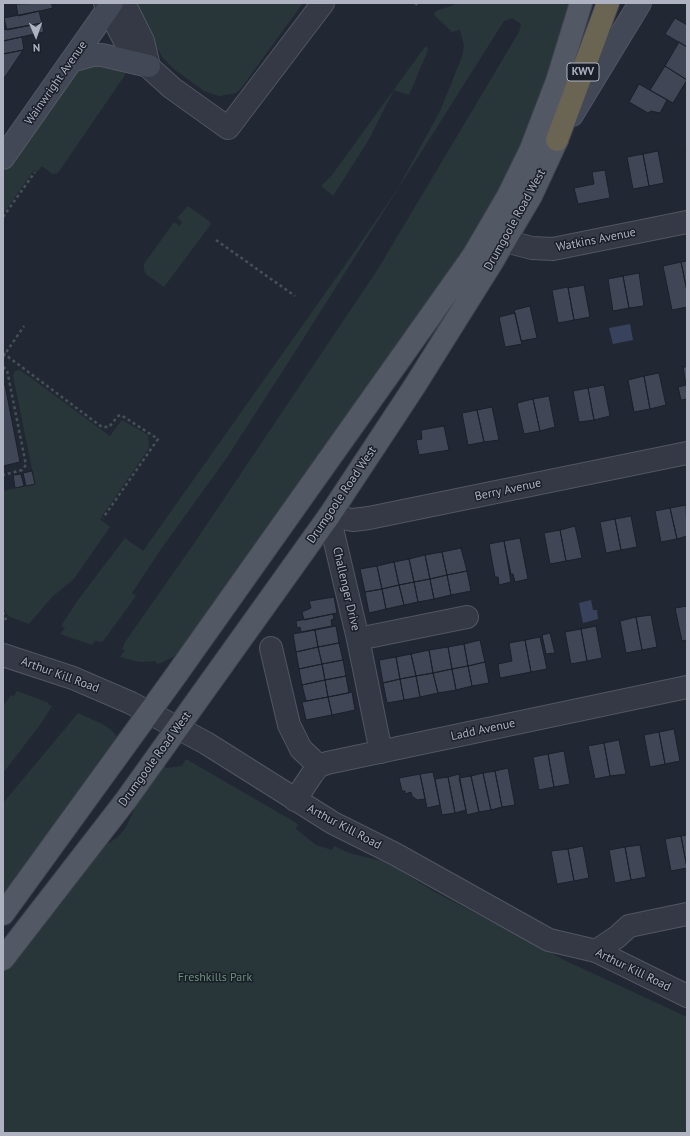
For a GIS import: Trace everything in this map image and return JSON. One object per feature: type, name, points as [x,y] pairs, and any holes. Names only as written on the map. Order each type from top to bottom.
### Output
[{"type":"highway","name":"KWV","points":[[557,140],[608,3]]},
{"type":"main road","name":"Drumgoole Road West","points":[[3,914],[174,678],[486,236],[511,190],[540,127],[568,49],[581,3]]},
{"type":"main road","name":"Drumgoole Road West","points":[[3,959],[126,800],[329,516],[414,387],[505,241],[531,196],[557,140],[640,3]]},
{"type":"main road","name":"Wainwright Avenue","points":[[3,158],[112,4]]},
{"type":"main road","points":[[71,61],[93,55],[102,55],[149,66]]},
{"type":"street","name":"Wainwright Avenue","points":[[112,4],[129,49],[172,88],[228,128],[323,3]]},
{"type":"street","name":"Watkins Avenue","points":[[505,241],[532,248],[552,249],[687,222]]},
{"type":"street","name":"Berry Avenue","points":[[329,516],[353,520],[369,518],[687,453]]},
{"type":"street","name":"Challenger Drive","points":[[329,516],[358,639],[381,752]]},
{"type":"street","name":"Challenger Drive","points":[[358,639],[467,617]]},
{"type":"street","points":[[271,648],[289,725],[301,749],[320,766],[308,779],[295,800]]},
{"type":"street","name":"Arthur Kill Road","points":[[3,655],[73,678],[148,712],[177,727],[333,823],[395,854],[549,940],[596,951],[687,996]]},
{"type":"street","name":"Ladd Avenue","points":[[320,766],[687,687]]},
{"type":"street","points":[[596,951],[618,937],[629,926],[687,914]]},
{"type":"path","points":[[415,3],[419,6]]},
{"type":"path","points":[[3,217],[35,172]]},
{"type":"path","points":[[216,240],[295,296]]},
{"type":"path","points":[[24,326],[4,355],[102,427],[109,427],[118,416],[122,414],[158,439],[103,518]]},
{"type":"path","points":[[3,367],[8,373],[26,465],[22,470],[3,475]]},
{"type":"path","points":[[3,612],[6,620]]},
{"type":"green space","points":[[134,3],[303,3],[242,87],[236,93],[219,96],[204,91],[175,70],[163,58]]},
{"type":"green space","points":[[455,3],[571,3],[550,73],[529,129],[491,205],[464,249],[181,649],[175,656],[158,664],[155,661],[140,662],[120,657],[125,650],[122,649],[125,642],[193,545],[378,269],[519,32],[521,24],[512,18],[504,21],[226,459],[161,549],[132,593],[136,596],[104,640],[102,642],[95,641],[92,645],[60,634],[65,628],[61,626],[78,600],[125,538],[143,551],[398,188],[440,111],[462,57],[464,45],[460,30],[452,32],[434,15],[436,11],[454,5]]},
{"type":"green space","points":[[427,46],[428,50],[409,95],[394,90],[368,141],[333,196],[321,186],[332,175],[424,48]]},
{"type":"green space","points":[[87,61],[125,71],[125,75],[58,173],[52,174],[42,166],[37,172],[34,170],[3,214],[3,173],[81,66]]},
{"type":"green space","points":[[188,206],[211,224],[164,287],[146,274],[144,264],[174,222],[180,226],[182,222],[177,218]]},
{"type":"green space","points":[[20,370],[110,436],[122,420],[148,435],[149,448],[100,519],[110,527],[73,580],[53,596],[29,624],[8,616],[3,607],[3,491],[35,484],[13,375],[15,371]]},
{"type":"green space","points":[[17,691],[49,703],[48,704],[52,706],[40,725],[3,773],[3,706],[11,695],[14,696]]},
{"type":"green space","points":[[78,713],[102,724],[117,736],[3,895],[3,803]]},
{"type":"green space","name":"Freshkills Park","points":[[186,759],[298,824],[296,829],[316,845],[332,850],[334,846],[349,853],[386,862],[435,892],[564,960],[687,1017],[687,1133],[3,1133],[3,968],[105,841],[109,843],[118,837],[126,827],[134,810],[131,807],[162,764],[166,768],[182,766]]},
{"type":"water","points":[[630,324],[633,340],[613,344],[609,328]]},
{"type":"water","points":[[591,600],[593,610],[597,610],[598,619],[583,623],[579,603]]},
{"type":"building","points":[[51,3],[53,8],[18,16],[16,4]]},
{"type":"building","points":[[39,11],[42,23],[7,30],[4,18]]},
{"type":"building","points":[[675,18],[687,25],[687,47],[665,34]]},
{"type":"building","points":[[42,23],[44,32],[3,41],[3,30]]},
{"type":"building","points":[[22,37],[24,50],[3,54],[3,41]]},
{"type":"building","points":[[679,42],[687,47],[687,80],[665,66]]},
{"type":"building","points":[[23,50],[5,77],[3,77],[3,54]]},
{"type":"building","points":[[665,66],[687,80],[673,103],[650,90]]},
{"type":"building","points":[[639,84],[667,100],[660,113],[651,111],[648,113],[629,102]]},
{"type":"building","points":[[687,147],[687,160],[685,148]]},
{"type":"building","points":[[658,151],[664,183],[649,186],[643,154]]},
{"type":"building","points":[[643,154],[649,186],[633,189],[627,157]]},
{"type":"building","points":[[605,170],[610,198],[578,204],[574,188],[594,184],[592,172]]},
{"type":"building","points":[[687,261],[687,291],[681,262]]},
{"type":"building","points":[[681,262],[687,291],[687,307],[672,310],[663,266]]},
{"type":"building","points":[[639,273],[644,306],[629,308],[623,276]]},
{"type":"building","points":[[623,276],[629,308],[613,311],[608,279]]},
{"type":"building","points":[[584,285],[590,317],[574,320],[568,288]]},
{"type":"building","points":[[568,287],[574,320],[558,323],[552,290]]},
{"type":"building","points":[[530,306],[537,338],[521,341],[514,310]]},
{"type":"building","points":[[515,313],[522,344],[505,347],[499,317]]},
{"type":"building","points":[[683,367],[687,367],[687,399],[681,400],[678,387],[686,385]]},
{"type":"building","points":[[659,373],[666,405],[650,409],[644,376]]},
{"type":"building","points":[[644,376],[650,409],[634,412],[628,380]]},
{"type":"building","points":[[3,385],[5,385],[20,462],[3,466]]},
{"type":"building","points":[[604,385],[610,416],[594,420],[588,388]]},
{"type":"building","points":[[588,388],[594,420],[579,422],[573,391]]},
{"type":"building","points":[[549,396],[555,427],[540,431],[533,399]]},
{"type":"building","points":[[533,399],[540,431],[524,434],[517,403]]},
{"type":"building","points":[[492,407],[499,440],[484,442],[477,410]]},
{"type":"building","points":[[477,410],[484,442],[468,445],[462,413]]},
{"type":"building","points":[[444,426],[449,450],[419,455],[416,440],[422,439],[421,430]]},
{"type":"building","points":[[32,471],[35,484],[26,486],[23,473]]},
{"type":"building","points":[[21,474],[24,486],[15,488],[13,475]]},
{"type":"building","points":[[686,505],[687,536],[677,539],[670,508]]},
{"type":"building","points":[[670,508],[677,539],[661,542],[655,511]]},
{"type":"building","points":[[631,516],[637,547],[621,550],[615,519]]},
{"type":"building","points":[[615,519],[621,550],[606,553],[600,522]]},
{"type":"building","points":[[575,526],[582,558],[566,561],[560,530]]},
{"type":"building","points":[[560,530],[566,561],[550,564],[544,533]]},
{"type":"building","points":[[520,538],[528,579],[515,582],[513,574],[511,574],[504,541]]},
{"type":"building","points":[[504,541],[511,582],[499,585],[498,577],[495,577],[489,544]]},
{"type":"building","points":[[461,548],[467,571],[447,575],[442,552]]},
{"type":"building","points":[[442,552],[447,575],[430,579],[425,555]]},
{"type":"building","points":[[425,555],[430,579],[414,582],[409,559]]},
{"type":"building","points":[[409,559],[414,582],[399,585],[394,562]]},
{"type":"building","points":[[394,562],[399,585],[382,589],[377,566]]},
{"type":"building","points":[[377,566],[382,589],[365,592],[360,569]]},
{"type":"building","points":[[467,571],[471,591],[451,595],[447,575]]},
{"type":"building","points":[[447,575],[451,595],[434,599],[430,579]]},
{"type":"building","points":[[430,579],[434,599],[418,602],[414,582]]},
{"type":"building","points":[[414,582],[418,602],[404,605],[399,585]]},
{"type":"building","points":[[399,585],[404,605],[386,609],[382,589]]},
{"type":"building","points":[[382,589],[386,609],[369,613],[365,592]]},
{"type":"building","points":[[334,597],[337,613],[304,620],[302,612],[311,608],[309,601]]},
{"type":"building","points":[[687,606],[687,640],[682,641],[675,608]]},
{"type":"building","points":[[333,614],[334,619],[331,620],[332,626],[301,632],[300,627],[297,628],[296,621]]},
{"type":"building","points":[[651,615],[657,647],[642,650],[636,617]]},
{"type":"building","points":[[636,617],[642,650],[626,653],[620,621]]},
{"type":"building","points":[[336,626],[339,643],[318,647],[315,630]]},
{"type":"building","points":[[596,626],[602,658],[587,661],[581,629]]},
{"type":"building","points":[[581,629],[587,661],[571,664],[565,632]]},
{"type":"building","points":[[315,630],[318,647],[296,652],[293,634]]},
{"type":"building","points":[[550,633],[555,653],[546,654],[542,635]]},
{"type":"building","points":[[540,637],[547,669],[531,672],[525,640]]},
{"type":"building","points":[[480,640],[485,662],[468,666],[464,644]]},
{"type":"building","points":[[525,640],[531,672],[500,678],[498,664],[512,661],[509,643]]},
{"type":"building","points":[[339,643],[343,660],[322,664],[318,647]]},
{"type":"building","points":[[464,644],[468,666],[452,669],[448,647]]},
{"type":"building","points":[[318,647],[322,664],[299,669],[296,652]]},
{"type":"building","points":[[448,647],[452,669],[433,673],[429,650]]},
{"type":"building","points":[[429,650],[433,673],[416,676],[411,654]]},
{"type":"building","points":[[411,654],[416,676],[400,679],[396,657]]},
{"type":"building","points":[[396,657],[400,679],[383,683],[379,660]]},
{"type":"building","points":[[343,660],[346,676],[325,680],[322,664]]},
{"type":"building","points":[[485,662],[489,683],[472,686],[468,666]]},
{"type":"building","points":[[322,664],[325,680],[302,685],[299,669]]},
{"type":"building","points":[[468,666],[472,686],[456,690],[452,669]]},
{"type":"building","points":[[452,669],[456,690],[438,693],[433,673]]},
{"type":"building","points":[[433,673],[438,693],[420,697],[416,676]]},
{"type":"building","points":[[346,676],[349,693],[328,697],[325,680]]},
{"type":"building","points":[[416,676],[420,697],[404,700],[400,679]]},
{"type":"building","points":[[400,679],[404,700],[387,703],[383,683]]},
{"type":"building","points":[[325,680],[328,697],[306,701],[302,685]]},
{"type":"building","points":[[352,692],[355,710],[332,715],[328,697]]},
{"type":"building","points":[[328,697],[332,715],[306,720],[302,702]]},
{"type":"building","points":[[674,729],[680,761],[665,764],[659,732]]},
{"type":"building","points":[[659,732],[665,764],[650,767],[644,735]]},
{"type":"building","points":[[619,740],[626,774],[610,776],[604,743]]},
{"type":"building","points":[[604,743],[610,776],[595,779],[588,746]]},
{"type":"building","points":[[564,751],[570,784],[554,787],[548,754]]},
{"type":"building","points":[[548,754],[554,787],[539,790],[533,757]]},
{"type":"building","points":[[508,768],[515,805],[502,807],[495,771]]},
{"type":"building","points":[[495,771],[502,807],[491,810],[483,773]]},
{"type":"building","points":[[433,772],[440,805],[427,808],[420,774]]},
{"type":"building","points":[[483,773],[491,810],[479,812],[471,776]]},
{"type":"building","points":[[420,774],[425,799],[417,800],[412,796],[411,792],[405,794],[405,791],[402,791],[399,778]]},
{"type":"building","points":[[459,774],[466,810],[455,813],[448,777]]},
{"type":"building","points":[[471,776],[479,812],[467,815],[459,778]]},
{"type":"building","points":[[448,777],[455,813],[442,815],[435,779]]},
{"type":"building","points":[[687,835],[687,868],[681,836]]},
{"type":"building","points":[[681,836],[687,868],[671,871],[665,839]]},
{"type":"building","points":[[640,845],[646,877],[631,880],[625,847]]},
{"type":"building","points":[[583,846],[589,878],[574,881],[568,849]]},
{"type":"building","points":[[625,847],[631,880],[615,883],[609,850]]},
{"type":"building","points":[[568,849],[574,881],[557,884],[551,851]]}]
